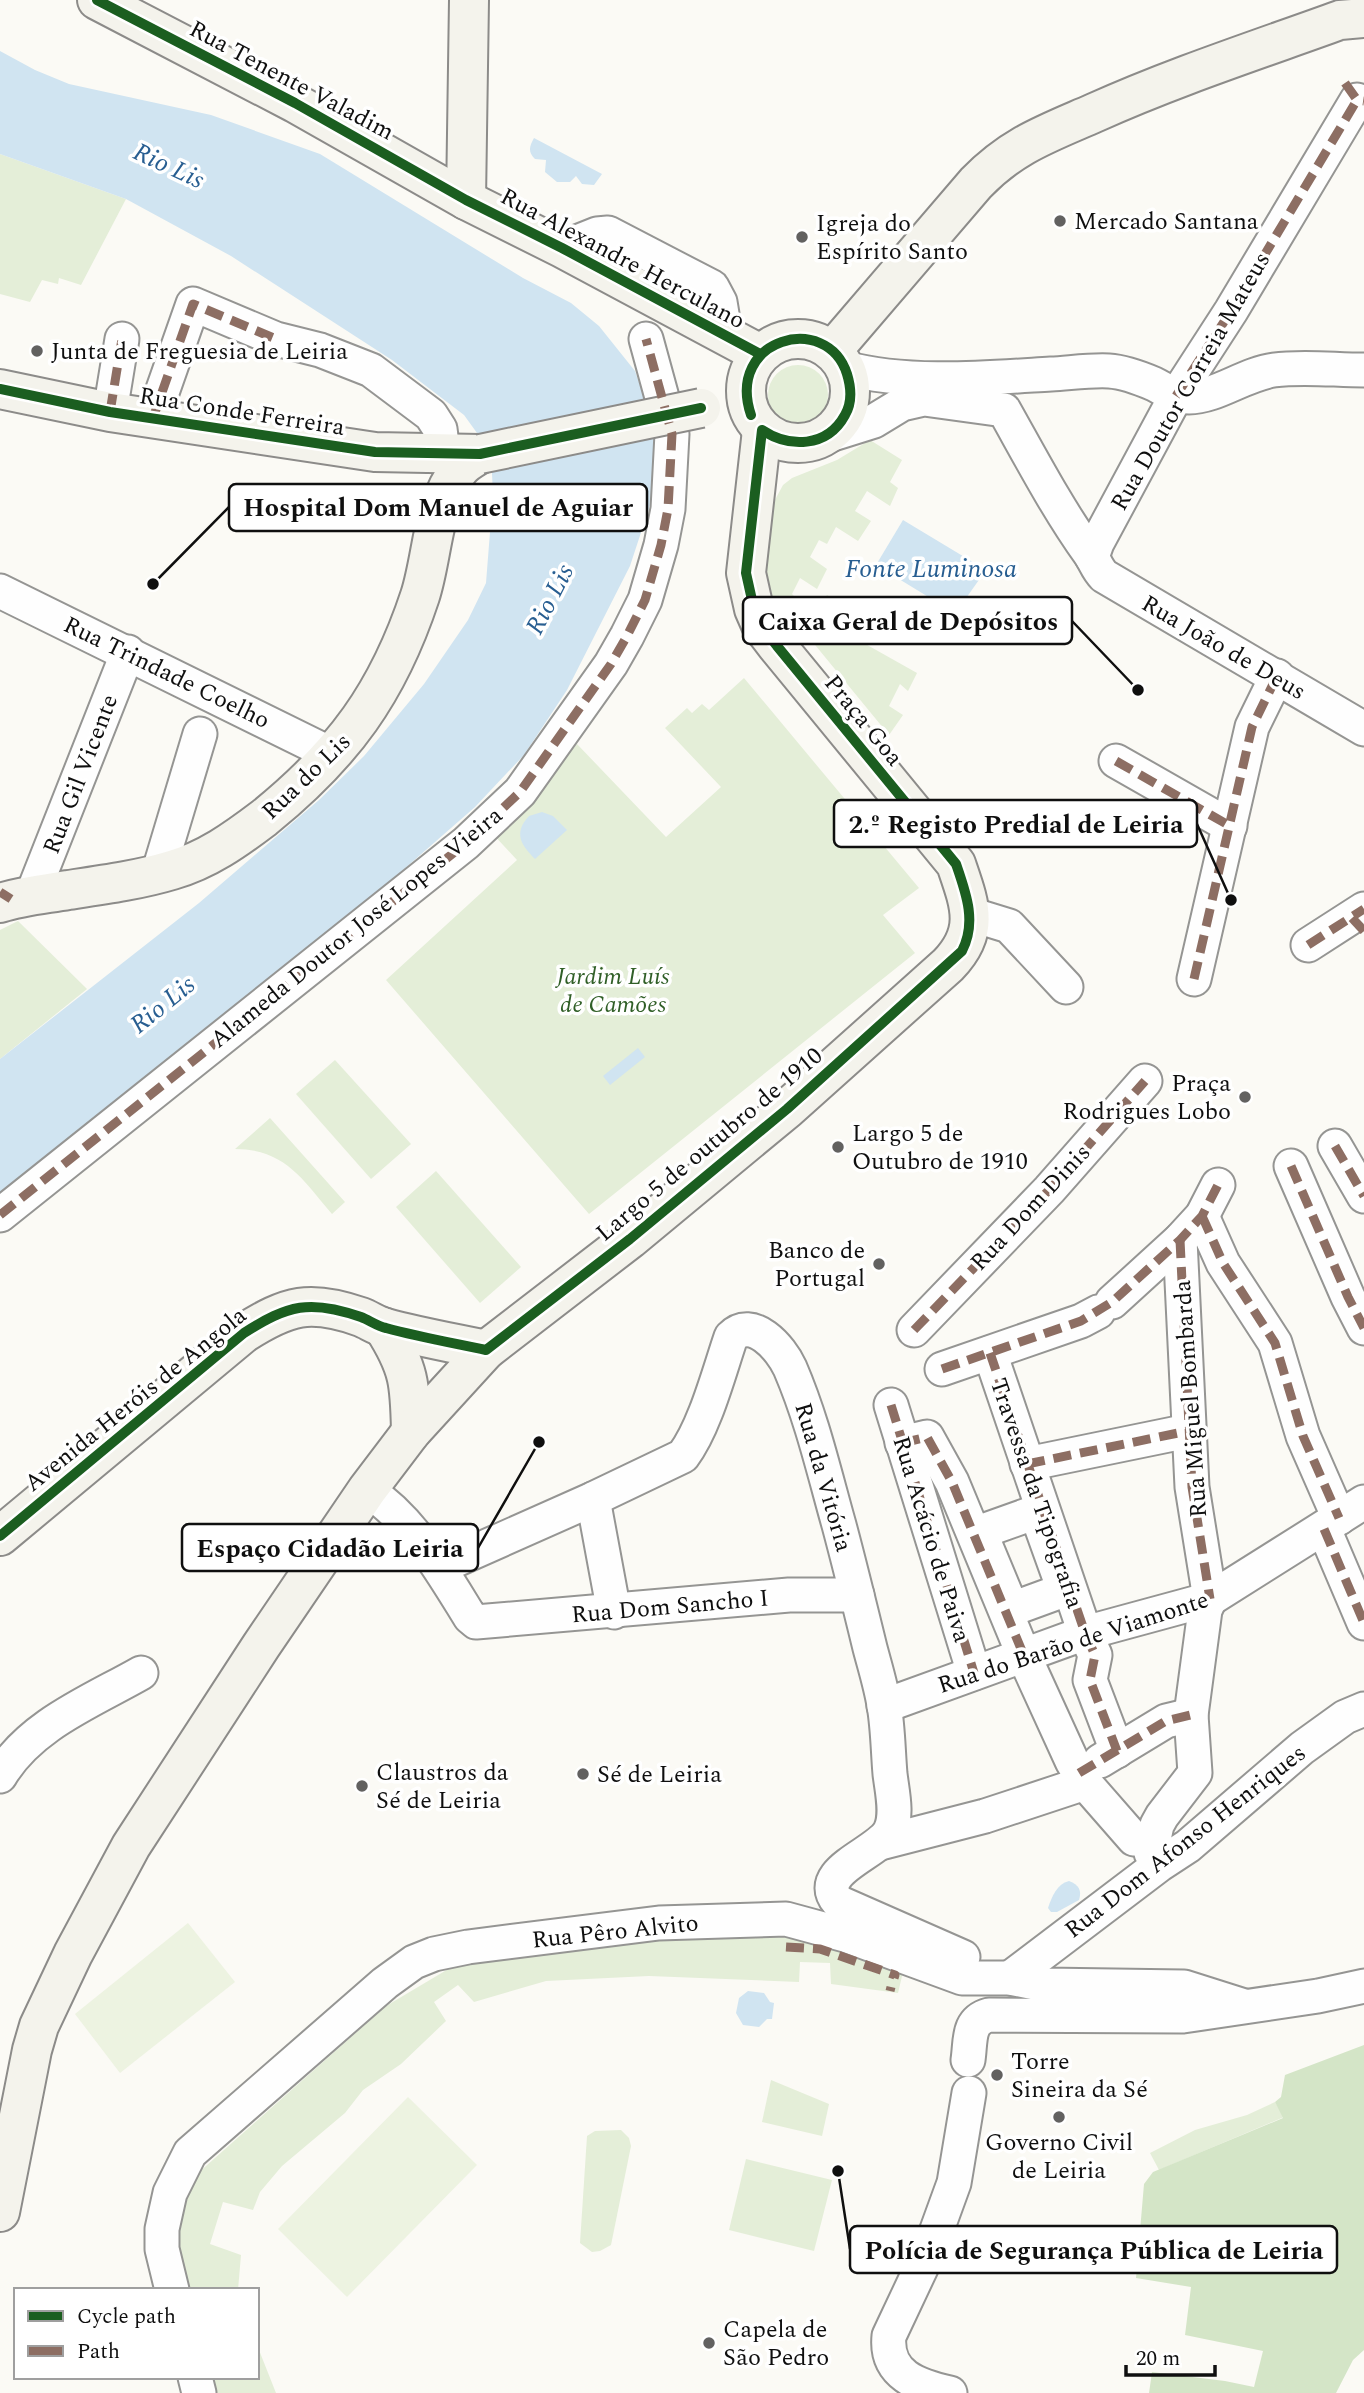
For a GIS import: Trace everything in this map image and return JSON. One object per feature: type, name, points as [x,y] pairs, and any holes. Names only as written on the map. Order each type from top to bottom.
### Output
[{"type":"street","name":"Rua Tenente Valadim","points":[[97,0],[295,103],[467,200]]},
{"type":"street","points":[[467,200],[468,0]]},
{"type":"street","points":[[838,359],[975,183],[997,162],[1023,144],[1156,85],[1340,20],[1364,18]]},
{"type":"street","name":"Rua Doutor Correia Mateus","points":[[1092,557],[1176,396],[1231,311],[1355,95]]},
{"type":"street","name":"Rua Alexandre Herculano","points":[[467,200],[760,354]]},
{"type":"street","name":"Rua Alexandre Herculano","points":[[562,248],[597,234],[608,233],[712,287],[720,302],[722,314]]},
{"type":"street","points":[[153,418],[193,304],[276,338],[320,350],[370,370],[430,415],[461,453]]},
{"type":"street","points":[[110,412],[122,339]]},
{"type":"street","name":"Alameda Doutor José Lopes Vieira","points":[[0,1214],[466,843],[520,792],[575,718],[628,636],[645,600],[668,509],[672,434],[646,339]]},
{"type":"street","points":[[1018,376],[1004,410],[924,399],[902,404],[874,421],[812,440],[787,443],[774,438],[757,422],[746,400],[746,383],[760,354],[788,340],[811,341],[838,359],[889,378],[1123,372],[1176,396],[1197,397],[1219,390],[1244,377],[1275,370],[1364,370]]},
{"type":"street","points":[[812,440],[836,428],[845,415],[850,399],[850,383],[838,359]]},
{"type":"street","name":"Rua Conde Ferreira","points":[[0,389],[110,412],[375,452],[461,453],[701,408],[757,422]]},
{"type":"street","name":"Rua João de Deus","points":[[1004,410],[1074,533],[1092,557],[1097,570],[1115,584],[1364,729]]},
{"type":"street","name":"Praça Goa","points":[[757,422],[746,573],[749,594],[761,625],[956,864]]},
{"type":"street","name":"Praça Goa","points":[[752,514],[786,462],[812,440]]},
{"type":"street","points":[[375,452],[418,479],[439,508]]},
{"type":"street","name":"Rua do Lis","points":[[11,897],[158,874],[195,863],[216,853],[243,834],[305,783],[333,755],[368,709],[395,661],[428,568],[439,508],[459,470],[461,453]]},
{"type":"street","name":"Rua Trindade Coelho","points":[[0,591],[333,755]]},
{"type":"street","name":"Rua Gil Vicente","points":[[11,897],[128,652]]},
{"type":"street","points":[[1194,979],[1252,727],[1277,676]]},
{"type":"street","points":[[158,874],[200,734]]},
{"type":"street","points":[[1116,761],[1230,826]]},
{"type":"street","name":"Largo 5 de outubro de 1910","points":[[0,2212],[9,2116],[39,2026],[73,1954],[131,1846],[261,1646],[377,1477],[411,1432],[486,1350],[631,1239],[786,1109],[962,951],[967,941],[970,914],[968,897],[956,864]]},
{"type":"street","points":[[970,914],[1009,926],[1066,987]]},
{"type":"street","points":[[1308,945],[1360,919]]},
{"type":"street","name":"Rua Dom Dinis","points":[[914,1330],[1049,1190],[1145,1081]]},
{"type":"street","points":[[1335,1146],[1364,1196]]},
{"type":"street","points":[[1291,1166],[1364,1328]]},
{"type":"street","points":[[942,1369],[1081,1321],[1105,1307],[1191,1228],[1218,1185]]},
{"type":"street","points":[[1191,1228],[1223,1263],[1275,1343],[1303,1436],[1342,1517],[1364,1622]]},
{"type":"street","name":"Rua Miguel Bombarda","points":[[1191,1228],[1188,1432],[1192,1487],[1210,1599]]},
{"type":"street","name":"Avenida Heróis de Angola","points":[[0,1536],[263,1321],[281,1312],[302,1307],[324,1307],[362,1318],[383,1328]]},
{"type":"street","points":[[383,1328],[486,1350]]},
{"type":"street","points":[[383,1328],[400,1355],[408,1377],[411,1432]]},
{"type":"street","name":"Rua da Vitória","points":[[593,1499],[683,1456],[690,1447],[731,1337],[737,1331],[755,1331],[764,1336],[786,1360],[802,1395],[814,1435],[857,1595],[885,1722],[894,1816],[884,1842]]},
{"type":"street","name":"Travessa da Tipografia","points":[[990,1353],[1085,1633],[1095,1655],[1090,1680],[1117,1751]]},
{"type":"street","name":"Rua Acácio de Paiva","points":[[891,1405],[974,1673]]},
{"type":"street","points":[[1027,1464],[1188,1432]]},
{"type":"street","points":[[902,1443],[927,1437],[951,1482],[1024,1656],[1082,1778],[1142,1846],[1195,1773],[1191,1715],[1205,1610],[1210,1599]]},
{"type":"street","points":[[377,1477],[399,1516],[440,1567],[593,1499],[614,1612]]},
{"type":"street","name":"Rua do Barão de Viamonte","points":[[885,1722],[974,1673],[1085,1633],[1210,1599],[1342,1517]]},
{"type":"street","name":"Rua Dom Sancho I","points":[[440,1567],[473,1621],[484,1623],[789,1595],[857,1595]]},
{"type":"street","points":[[0,1776],[15,1756],[42,1730],[141,1673]]},
{"type":"street","name":"Rua Dom Afonso Henriques","points":[[1010,1978],[1188,1846],[1302,1748],[1345,1717],[1364,1709]]},
{"type":"street","points":[[1010,1978],[838,1902],[831,1887],[834,1877],[884,1842],[985,1816],[1082,1778],[1117,1751],[1166,1721],[1191,1715]]},
{"type":"street","name":"Rua Pêro Alvito","points":[[172,2288],[162,2249],[162,2229],[170,2193],[190,2153],[385,1983],[414,1962],[434,1954],[468,1947],[659,1923],[786,1919],[845,1935],[962,1978],[1010,1978],[1045,1986],[1184,1987],[1244,2006]]},
{"type":"street","points":[[1332,1993],[1364,1975]]},
{"type":"street","points":[[968,2060],[973,2025],[979,2018],[989,2015],[1183,2016],[1364,1986]]},
{"type":"street","points":[[944,2392],[913,2382],[901,2374],[892,2362],[888,2348],[889,2336],[930,2249],[954,2183],[969,2093]]},
{"type":"green space","points":[[0,154],[126,199],[81,285],[59,278],[58,284],[42,280],[30,302],[0,294]]},
{"type":"green space","points":[[798,365],[819,374],[828,395],[819,416],[798,425],[777,416],[768,395],[777,374]]},
{"type":"green space","points":[[870,440],[902,460],[890,482],[898,488],[890,506],[867,491],[855,511],[871,521],[858,541],[836,527],[827,544],[819,540],[810,557],[827,569],[817,589],[800,578],[792,594],[798,600],[787,621],[766,605],[756,579],[768,513],[783,485],[792,478],[837,460]]},
{"type":"green space","points":[[827,595],[863,621],[853,637],[917,673],[908,691],[900,684],[889,706],[903,715],[889,735],[802,629]]},
{"type":"green space","name":"Jardim Luís de Camões","points":[[744,678],[919,888],[883,915],[915,953],[589,1214],[386,980],[517,860],[491,832],[577,744],[666,837],[721,787],[665,728],[687,708],[692,713],[702,704],[709,710]]},
{"type":"green space","points":[[18,921],[87,989],[0,1059],[0,930]]},
{"type":"green space","points":[[335,1060],[411,1144],[371,1179],[296,1094]]},
{"type":"green space","points":[[270,1118],[345,1202],[332,1214],[302,1178],[280,1161],[252,1150],[235,1149]]},
{"type":"green space","points":[[436,1171],[521,1267],[480,1303],[396,1207]]},
{"type":"green space","points":[[188,1923],[235,1982],[120,2073],[75,2014]]},
{"type":"green space","points":[[777,1934],[826,1941],[903,1972],[898,1993],[831,1984],[830,1963],[800,1962],[799,1982],[649,1976],[546,1981],[474,2002],[458,1985],[434,2002],[446,2021],[401,2064],[363,2090],[345,2113],[282,2166],[260,2192],[253,2210],[223,2202],[210,2244],[241,2255],[238,2288],[186,2288],[174,2230],[188,2182],[386,2006],[450,1968],[601,1943]]},
{"type":"green space","points":[[1364,2045],[1364,2350],[1353,2360],[1336,2393],[1149,2393],[1152,2372],[1254,2387],[1263,2351],[1185,2335],[1191,2287],[1136,2278],[1144,2184],[1153,2172],[1283,2118],[1275,2102],[1281,2097],[1285,2075]]},
{"type":"green space","points":[[771,2080],[829,2104],[822,2136],[762,2122]]},
{"type":"green space","points":[[408,2097],[477,2165],[347,2297],[278,2229]]},
{"type":"green space","points":[[1275,2102],[1284,2117],[1159,2170],[1150,2153],[1195,2130],[1247,2115]]},
{"type":"green space","points":[[621,2130],[629,2138],[631,2146],[611,2245],[592,2252],[580,2243],[587,2136],[595,2131]]},
{"type":"green space","points":[[746,2159],[832,2180],[814,2251],[729,2230]]},
{"type":"green space","points":[[259,2350],[276,2393],[217,2393],[213,2379],[259,2379]]},
{"type":"water","name":"Rio Lis","points":[[0,51],[69,84],[211,115],[320,154],[523,278],[571,303],[599,326],[635,371],[659,440],[654,493],[630,566],[567,690],[524,755],[475,807],[379,891],[0,1195],[0,1059],[199,903],[319,800],[364,756],[424,684],[468,620],[486,583],[493,494],[491,454],[464,415],[392,360],[231,256],[126,199],[0,154]]},
{"type":"water","points":[[534,138],[602,174],[594,185],[582,184],[576,176],[570,182],[557,182],[545,172],[546,160],[535,159],[531,154],[530,147]]},
{"type":"water","name":"Fonte Luminosa","points":[[903,520],[986,570],[964,601],[958,615],[876,565]]},
{"type":"water","points":[[542,812],[553,816],[567,830],[535,859],[523,844],[520,833],[529,816]]},
{"type":"water","points":[[638,1048],[645,1057],[610,1085],[603,1076]]},
{"type":"water","points":[[1069,1881],[1079,1888],[1079,1900],[1057,1912],[1051,1912],[1048,1908],[1053,1895],[1061,1885]]},
{"type":"water","points":[[748,1991],[764,1993],[770,2002],[774,2003],[772,2019],[767,2019],[759,2027],[743,2025],[736,2013],[739,1998]]},
{"type":"marked path","points":[[1345,83],[1357,100],[1364,101]]},
{"type":"marked path","points":[[1176,396],[1231,311],[1357,100]]},
{"type":"marked path","points":[[153,418],[193,304],[276,339]]},
{"type":"marked path","points":[[110,412],[122,339]]},
{"type":"marked path","points":[[0,1215],[466,843],[520,792],[611,664],[627,636],[645,600],[661,545],[668,509],[672,434],[646,339]]},
{"type":"marked path","points":[[1194,979],[1252,727],[1277,676]]},
{"type":"marked path","points":[[1116,761],[1230,826]]},
{"type":"marked path","points":[[0,892],[11,899]]},
{"type":"marked path","points":[[1308,945],[1364,909]]},
{"type":"marked path","points":[[1352,918],[1364,931]]},
{"type":"marked path","points":[[914,1330],[1049,1190],[1145,1081]]},
{"type":"marked path","points":[[1335,1146],[1364,1196]]},
{"type":"marked path","points":[[1291,1166],[1364,1328]]},
{"type":"marked path","points":[[942,1369],[1081,1321],[1112,1302],[1180,1240],[1202,1216],[1218,1185]]},
{"type":"marked path","points":[[1202,1216],[1223,1263],[1275,1343],[1303,1436],[1339,1518]]},
{"type":"marked path","points":[[1180,1240],[1192,1487],[1210,1599]]},
{"type":"marked path","points":[[990,1353],[1085,1633],[1095,1655],[1090,1680],[1117,1751]]},
{"type":"marked path","points":[[891,1405],[974,1673]]},
{"type":"marked path","points":[[1027,1464],[1188,1431]]},
{"type":"marked path","points":[[902,1443],[927,1437],[952,1482],[1024,1656]]},
{"type":"marked path","points":[[1324,1529],[1364,1623]]},
{"type":"marked path","points":[[1079,1773],[1166,1721],[1191,1715]]},
{"type":"marked path","points":[[786,1947],[820,1949],[895,1975],[894,1978]]},
{"type":"marked path","points":[[890,1991],[891,1987]]},
{"type":"cycle path","points":[[97,0],[295,103],[466,200],[760,354]]},
{"type":"cycle path","points":[[0,1536],[244,1333],[287,1311],[313,1307],[343,1311],[386,1328],[486,1350],[630,1239],[787,1109],[962,951],[969,929],[969,918],[956,864],[761,625],[754,609],[746,573],[762,430],[795,442],[807,442],[828,434],[845,415],[849,405],[847,374],[836,355],[820,343],[801,339],[782,342],[765,352],[752,367],[747,389],[751,415]]},
{"type":"cycle path","points":[[0,389],[110,412],[375,452],[480,454],[701,408]]},
{"type":"place","name":"Mercado Santana","points":[[1060,221]]},
{"type":"place","name":"Igreja do Espírito Santo","points":[[802,237]]},
{"type":"place","name":"Junta de Freguesia de Leiria","points":[[37,351]]},
{"type":"place","name":"Hospital Dom Manuel de Aguiar","points":[[153,584]]},
{"type":"place","name":"Caixa Geral de Depósitos","points":[[1138,690]]},
{"type":"place","name":"2.º Registo Predial de Leiria","points":[[1231,900]]},
{"type":"place","name":"Praça Rodrigues Lobo","points":[[1245,1097]]},
{"type":"place","name":"Largo 5 de Outubro de 1910","points":[[838,1147]]},
{"type":"place","name":"Banco de Portugal","points":[[879,1264]]},
{"type":"place","name":"Espaço Cidadão Leiria","points":[[539,1442]]},
{"type":"place","name":"Sé de Leiria","points":[[583,1774]]},
{"type":"place","name":"Claustros da Sé de Leiria","points":[[362,1786]]},
{"type":"place","name":"Torre Sineira da Sé","points":[[997,2075]]},
{"type":"place","name":"Governo Civil de Leiria","points":[[1059,2117]]},
{"type":"place","name":"Polícia de Segurança Pública de Leiria","points":[[838,2171]]},
{"type":"place","name":"Capela de São Pedro","points":[[709,2343]]}]
